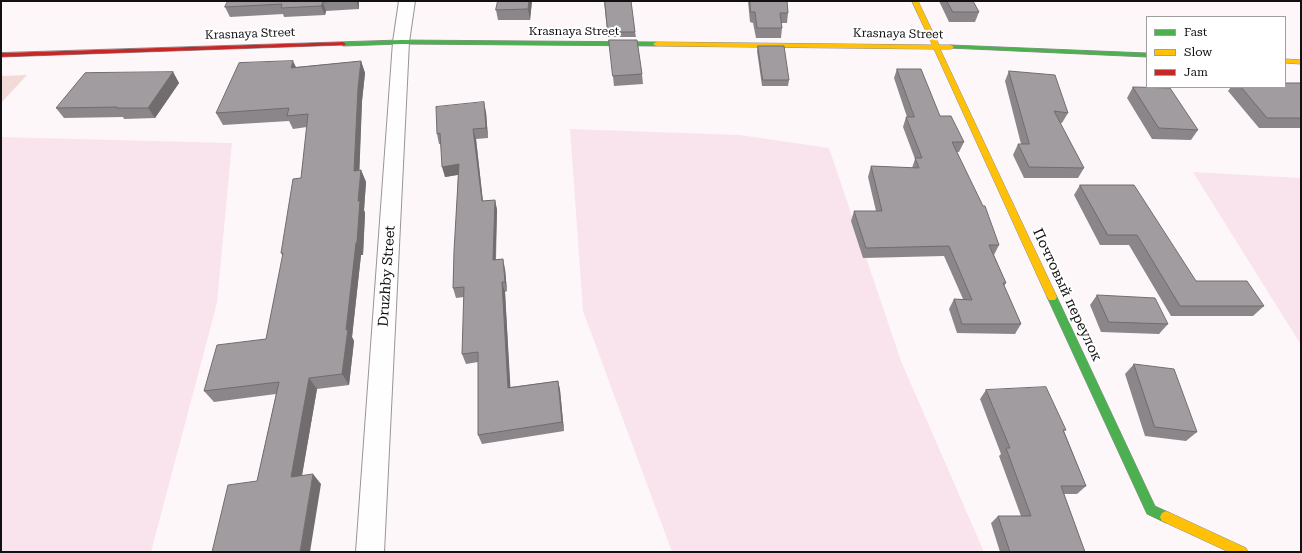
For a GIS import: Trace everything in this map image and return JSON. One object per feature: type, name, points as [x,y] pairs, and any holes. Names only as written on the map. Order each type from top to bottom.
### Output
[{"type":"street","name":"Druzhby Street","points":[[370,552],[401,42],[407,1]]},
{"type":"street","name":"Почтовый переулок","points":[[915,1],[1151,510],[1242,552]]},
{"type":"street","name":"Krasnaya Street","points":[[1,55],[401,42],[937,46],[1146,55]]},
{"type":"street","points":[[1286,61],[1301,62]]},
{"type":"shaded area","points":[[27,75],[1,103],[1,76]]},
{"type":"shaded area","points":[[570,129],[740,135],[829,148],[901,361],[984,552],[672,552],[583,311]]},
{"type":"shaded area","points":[[1,137],[232,143],[217,303],[151,552],[1,552]]},
{"type":"shaded area","points":[[1193,172],[1301,178],[1301,345]]},
{"type":"building","points":[[228,1],[335,1],[323,2],[321,6],[281,8],[282,4],[225,7]]},
{"type":"building","points":[[498,1],[529,1],[528,9],[496,10]]},
{"type":"building","points":[[605,1],[631,1],[635,32],[608,32]]},
{"type":"building","points":[[750,1],[787,1],[788,13],[780,13],[782,28],[757,28],[755,12],[751,12]]},
{"type":"building","points":[[947,1],[973,1],[979,12],[953,12]]},
{"type":"building","points":[[609,40],[637,40],[642,74],[613,76]]},
{"type":"building","points":[[758,46],[784,46],[789,80],[763,80]]},
{"type":"building","points":[[293,61],[291,68],[361,61],[358,88],[354,171],[361,170],[358,201],[360,201],[357,242],[346,330],[348,329],[342,374],[309,378],[291,477],[313,474],[300,552],[212,552],[228,485],[257,481],[279,382],[204,391],[217,345],[266,339],[283,253],[281,253],[293,179],[301,178],[308,114],[287,116],[289,108],[216,113],[239,63]]},
{"type":"building","points":[[897,69],[921,69],[940,116],[951,116],[964,142],[952,142],[983,206],[985,206],[999,245],[989,245],[1006,283],[1003,283],[1021,324],[962,324],[954,299],[972,300],[949,246],[866,248],[854,211],[882,211],[871,166],[919,168],[915,158],[922,158],[906,117],[914,117]]},
{"type":"building","points":[[1009,71],[1055,75],[1068,113],[1054,111],[1084,168],[1029,167],[1018,144],[1029,144]]},
{"type":"building","points":[[173,72],[148,108],[56,108],[85,73]]},
{"type":"building","points":[[1286,83],[1301,83],[1301,118],[1267,118],[1242,88],[1286,88]]},
{"type":"building","points":[[1133,87],[1170,88],[1198,130],[1159,128]]},
{"type":"building","points":[[484,102],[486,128],[473,129],[482,201],[495,200],[493,260],[503,259],[505,282],[502,282],[508,388],[558,381],[562,422],[478,435],[478,352],[462,354],[464,287],[453,288],[459,164],[442,167],[440,133],[437,134],[436,107]]},
{"type":"building","points":[[1080,185],[1134,185],[1196,281],[1247,281],[1264,306],[1180,306],[1137,235],[1108,235]]},
{"type":"building","points":[[1097,295],[1155,298],[1168,324],[1109,322]]},
{"type":"building","points":[[1134,364],[1174,369],[1197,432],[1155,427]]},
{"type":"building","points":[[1046,387],[1066,430],[1063,430],[1086,486],[1061,486],[1085,552],[1010,552],[998,516],[1031,516],[1006,448],[1010,448],[986,390]]},
{"type":"traffic: fast","points":[[343,44],[401,42],[656,44]]},
{"type":"traffic: fast","points":[[951,47],[1146,55]]},
{"type":"traffic: fast","points":[[1052,297],[1151,510],[1166,517]]},
{"type":"traffic: slow","points":[[915,1],[1052,297]]},
{"type":"traffic: slow","points":[[656,44],[951,47]]},
{"type":"traffic: slow","points":[[1286,61],[1301,62]]},
{"type":"traffic: slow","points":[[1166,517],[1242,552]]},
{"type":"traffic: jam","points":[[1,55],[343,44]]}]
